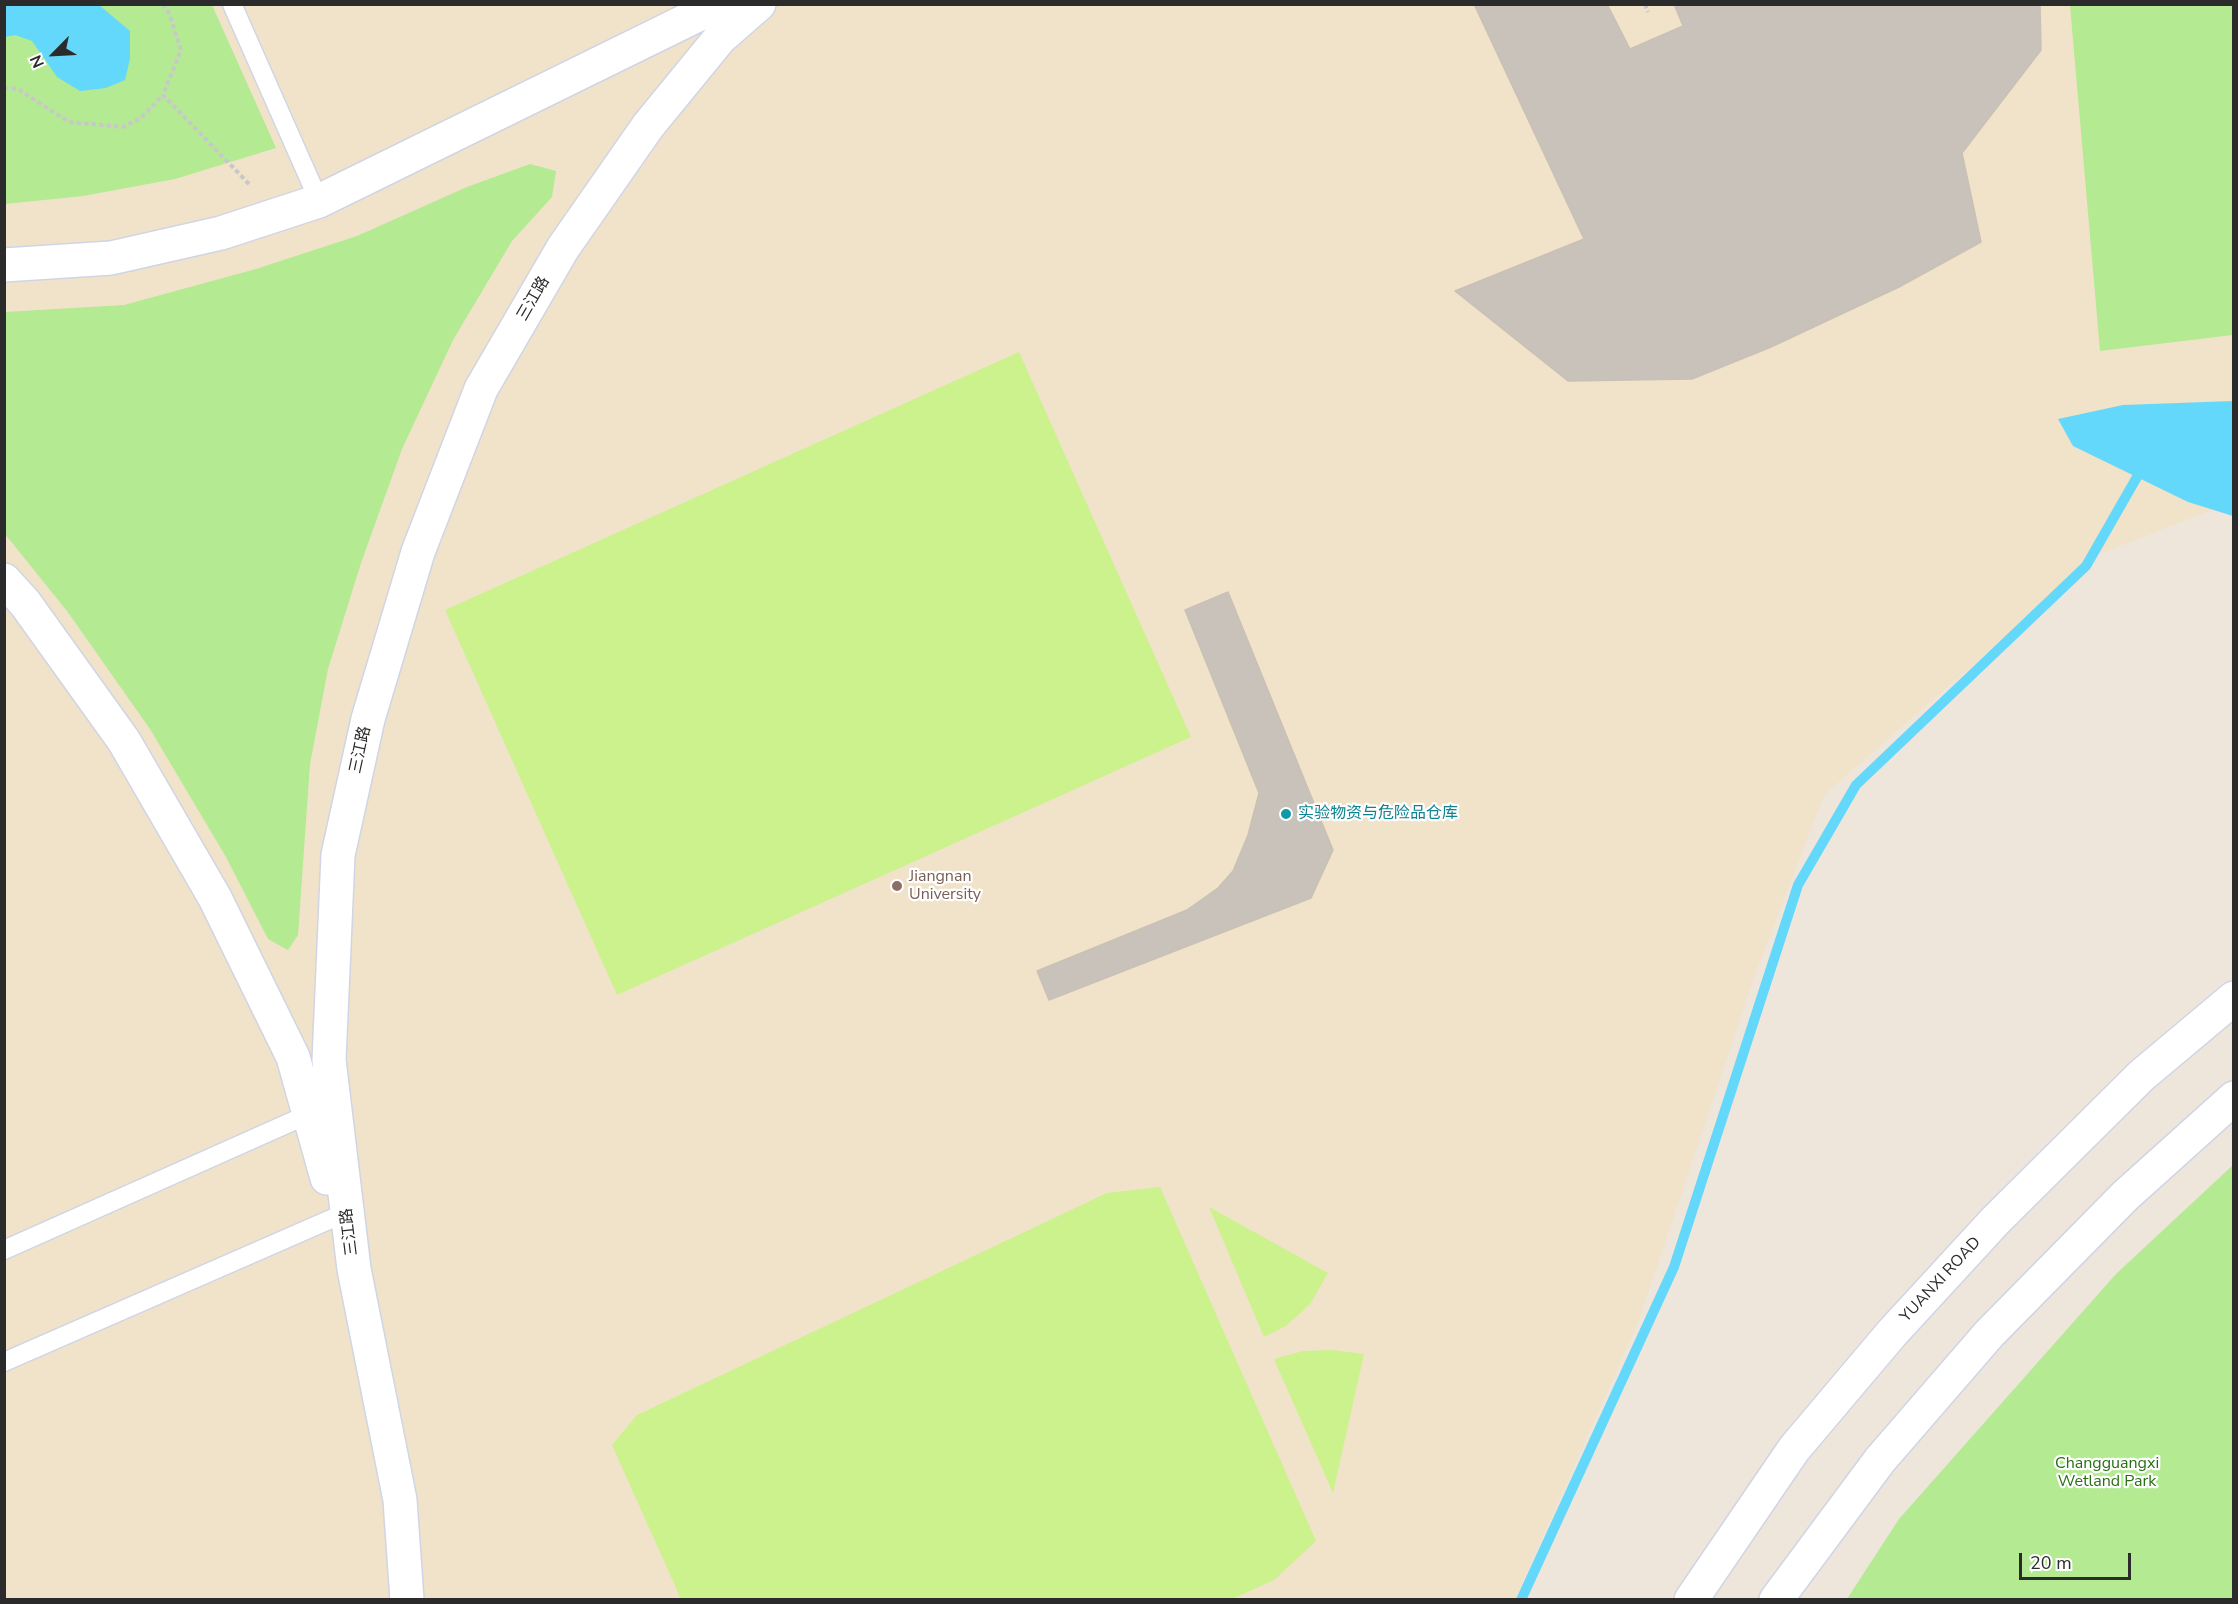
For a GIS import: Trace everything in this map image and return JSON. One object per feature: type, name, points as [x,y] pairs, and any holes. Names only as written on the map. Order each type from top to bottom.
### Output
[{"type":"street","points":[[4,265],[111,258],[221,233],[319,201],[720,4]]},
{"type":"street","name":"三江路","points":[[407,1599],[400,1500],[354,1269],[329,1060],[338,855],[368,719],[418,552],[481,389],[563,248],[648,126],[720,38],[759,4]]},
{"type":"street","points":[[4,580],[25,603],[124,741],[215,898],[292,1058],[354,1269]]},
{"type":"street","name":"YUANXI ROAD","points":[[1691,1599],[1794,1449],[1892,1333],[1995,1221],[2142,1076],[2234,998]]},
{"type":"street","points":[[1776,1599],[1880,1460],[1989,1334],[2125,1196],[2234,1098]]},
{"type":"lane","points":[[232,4],[319,201]]},
{"type":"lane","points":[[4,1250],[309,1114]]},
{"type":"lane","points":[[4,1362],[338,1216]]},
{"type":"path","points":[[4,88],[18,89],[69,122],[123,127],[141,118],[163,95],[181,50],[169,13],[163,4]]},
{"type":"path","points":[[1645,4],[1648,12]]},
{"type":"path","points":[[163,95],[278,214]]},
{"type":"shaded area","name":"Jiangnan University","points":[[5,5],[2233,5],[2233,502],[2099,554],[1824,795],[1754,977],[1639,1320],[1515,1599],[5,1600]]},
{"type":"green space","points":[[4,5],[212,5],[276,148],[175,179],[83,196],[5,204]]},
{"type":"green space","points":[[2070,5],[2233,5],[2233,335],[2100,351]]},
{"type":"green space","points":[[530,164],[556,171],[552,197],[512,241],[453,340],[402,449],[361,563],[328,669],[310,764],[298,935],[288,950],[268,939],[226,857],[150,729],[67,611],[5,534],[5,312],[124,305],[256,269],[357,236],[467,187]]},
{"type":"green space","points":[[1019,352],[1191,737],[617,995],[445,610]]},
{"type":"green space","name":"Changguangxi Wetland Park","points":[[2233,1165],[2233,1599],[1847,1599],[1899,1519],[2116,1274]]},
{"type":"green space","points":[[1160,1187],[1316,1541],[1274,1580],[1230,1600],[681,1599],[612,1445],[637,1415],[1107,1193]]},
{"type":"green space","points":[[1209,1207],[1328,1273],[1310,1304],[1286,1326],[1264,1337]]},
{"type":"green space","points":[[1332,1350],[1364,1354],[1333,1493],[1274,1359],[1303,1351]]},
{"type":"water","points":[[4,5],[99,5],[130,31],[130,59],[125,80],[106,88],[80,91],[57,77],[32,41],[15,35],[5,37]]},
{"type":"water","points":[[2233,401],[2233,516],[2188,502],[2073,446],[2058,419],[2123,405]]},
{"type":"building","points":[[1474,4],[1607,4],[1630,49],[1683,26],[1674,4],[2040,4],[2041,50],[1962,153],[1981,242],[1899,287],[1771,347],[1692,379],[1568,381],[1455,291],[1584,239]]},
{"type":"building","name":"实验物资与危险品仓库","points":[[1228,592],[1333,850],[1311,898],[1049,1000],[1037,971],[1187,910],[1218,888],[1233,871],[1248,835],[1259,793],[1185,610]]},
{"type":"waterway","points":[[1521,1600],[1674,1267],[1798,885],[1856,785],[2086,566],[2137,477]]},
{"type":"place","name":"实验物资与危险品仓库","points":[[1286,814]]},
{"type":"place","name":"Jiangnan University","points":[[897,886]]}]
